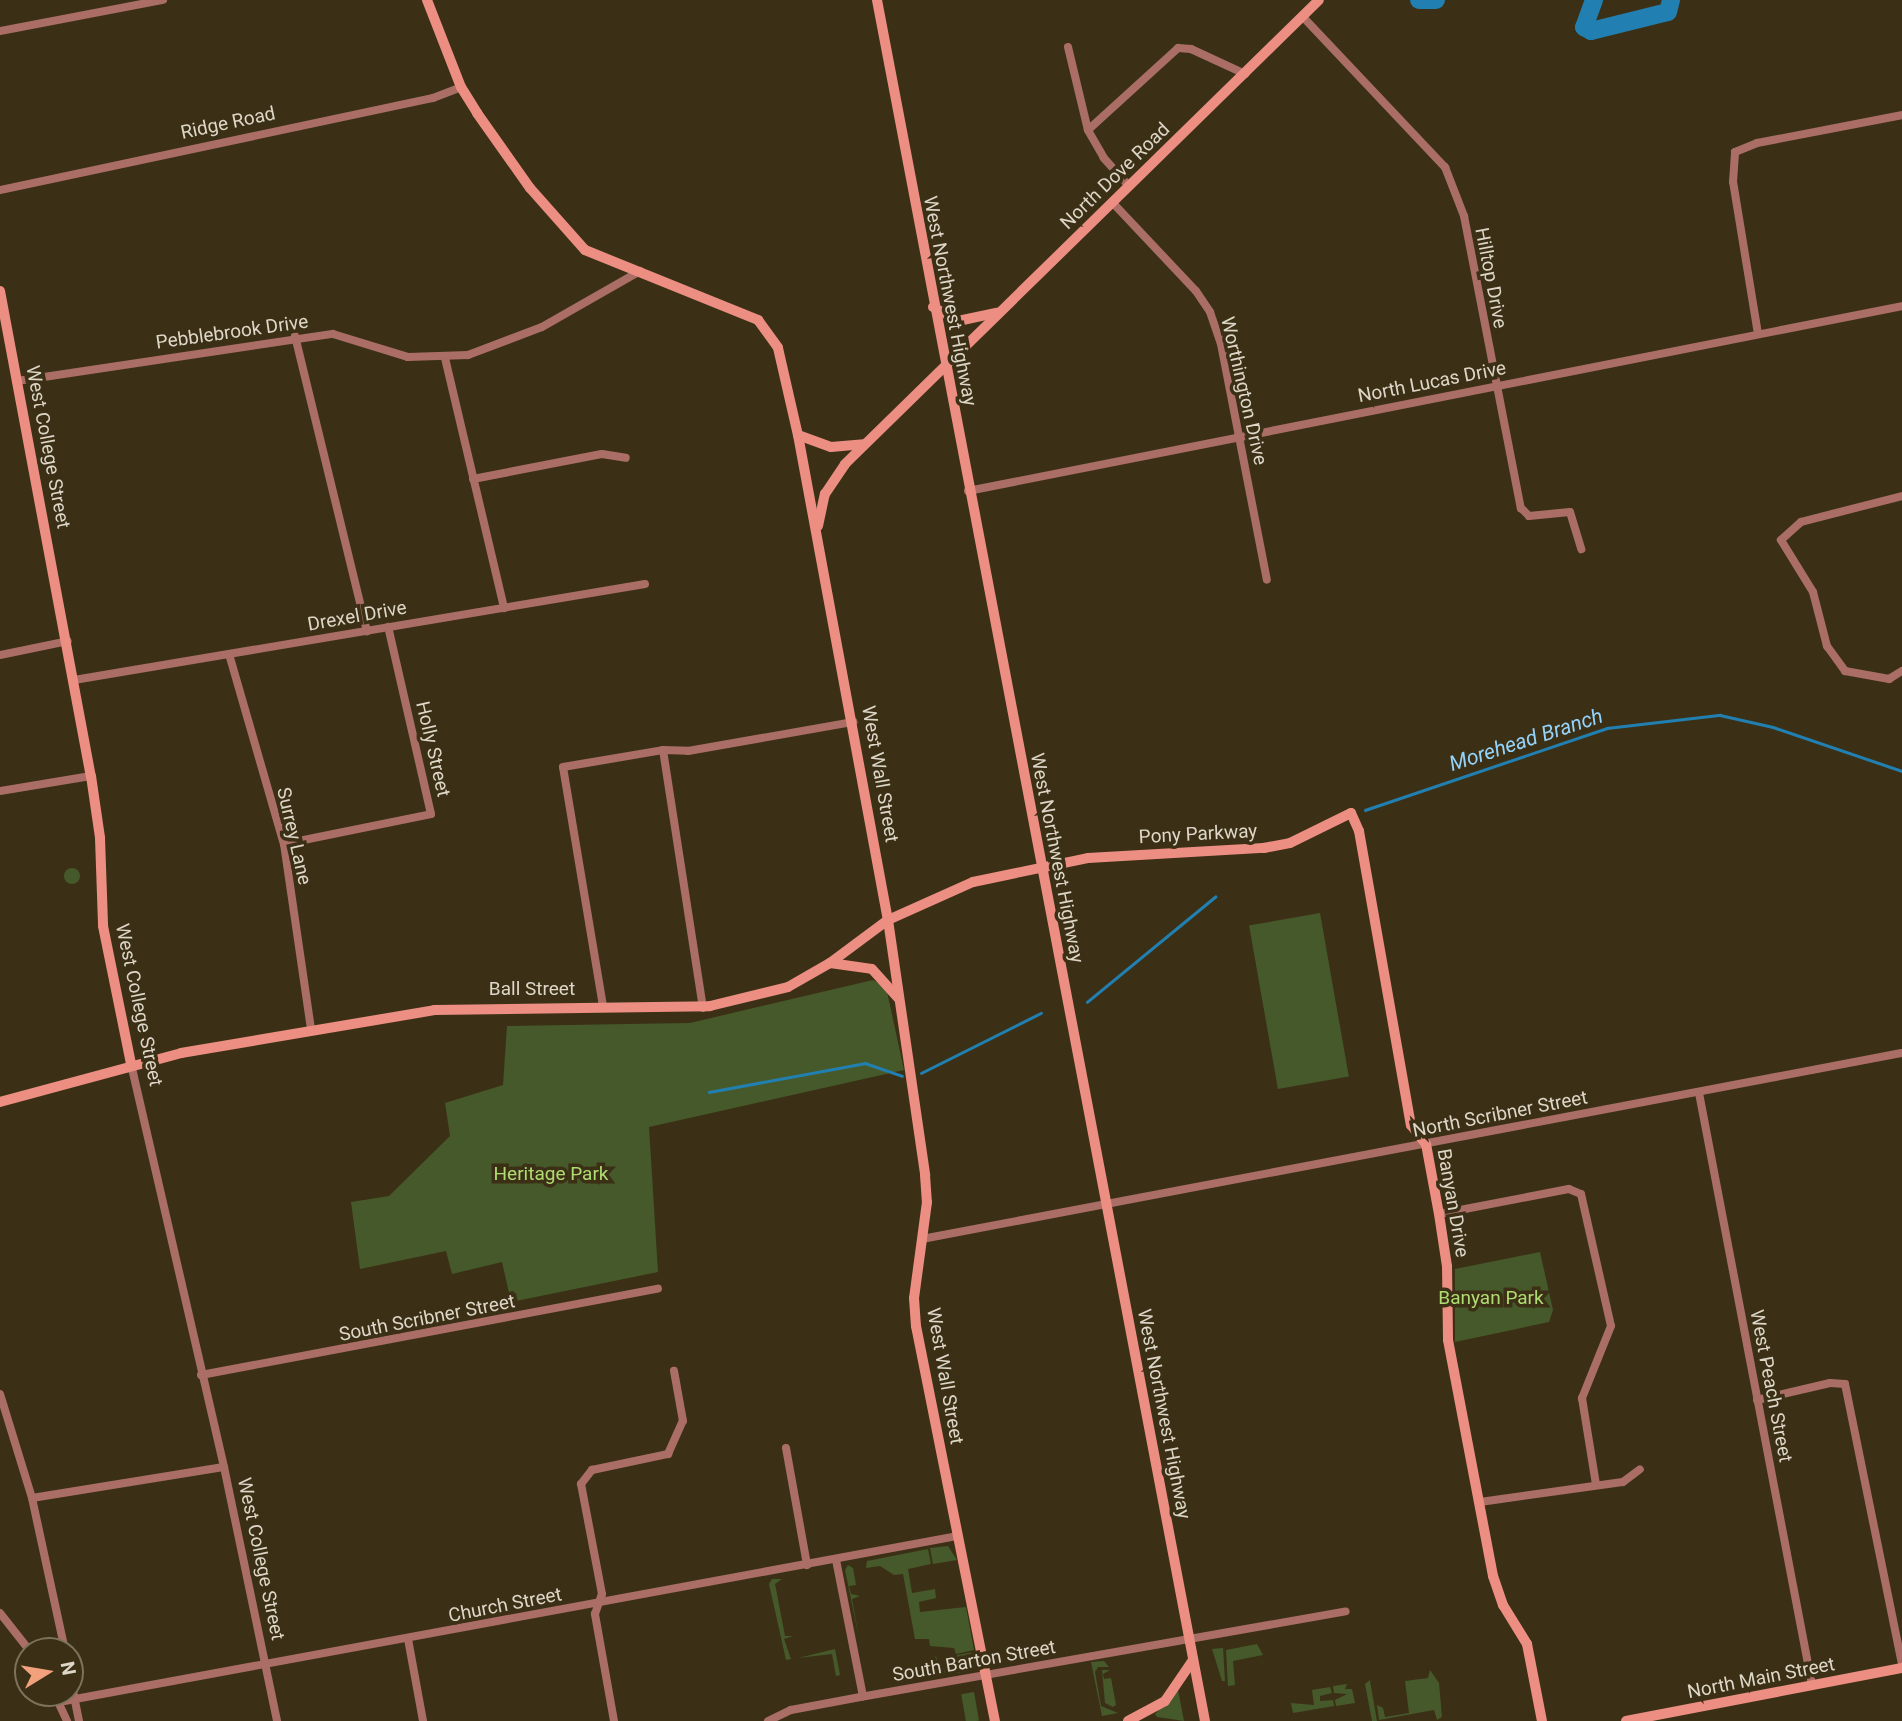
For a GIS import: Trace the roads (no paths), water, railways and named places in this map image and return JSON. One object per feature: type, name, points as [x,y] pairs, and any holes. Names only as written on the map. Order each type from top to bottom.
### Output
[{"type":"street","points":[[0,31],[163,0]]},
{"type":"street","name":"West Wall Street","points":[[427,0],[461,87],[530,188],[585,250],[758,320],[778,348],[798,435],[888,920],[925,1175],[922,1239],[914,1298],[916,1326],[995,1721]]},
{"type":"street","name":"West Northwest Highway","points":[[877,0],[933,307],[941,374],[968,491],[1205,1721]]},
{"type":"street","name":"North Dove Road","points":[[817,536],[825,494],[845,464],[941,374],[1319,0]]},
{"type":"street","name":"Hilltop Drive","points":[[1303,17],[1445,167],[1464,216],[1521,508],[1529,516],[1570,512],[1581,549]]},
{"type":"street","points":[[1068,47],[1088,130],[1104,158],[1129,186]]},
{"type":"street","points":[[1088,130],[1178,48],[1191,49],[1245,74]]},
{"type":"street","name":"Ridge Road","points":[[0,190],[433,98],[461,87]]},
{"type":"street","points":[[1758,334],[1733,160],[1742,147],[1757,143],[1902,115]]},
{"type":"street","name":"Worthington Drive","points":[[1112,202],[1196,291],[1210,312],[1241,437],[1267,580]]},
{"type":"street","name":"Pebblebrook Drive","points":[[18,381],[295,336],[333,334],[408,357],[445,358],[487,349],[542,327],[640,271]]},
{"type":"street","name":"West College Street","points":[[0,291],[68,641],[91,776],[100,838],[103,926],[201,1375],[225,1467],[277,1721]]},
{"type":"street","name":"North Lucas Drive","points":[[968,491],[1902,306]]},
{"type":"street","points":[[933,307],[958,321],[973,321],[1003,311]]},
{"type":"street","points":[[295,336],[367,631]]},
{"type":"street","points":[[445,358],[504,608]]},
{"type":"street","points":[[798,435],[831,447],[858,447],[870,441]]},
{"type":"street","points":[[472,479],[602,454],[626,458]]},
{"type":"street","points":[[1902,496],[1820,516],[1801,523],[1781,540],[1813,592],[1827,646],[1845,671],[1889,679],[1902,671]]},
{"type":"street","name":"Drexel Drive","points":[[74,680],[645,584]]},
{"type":"street","name":"Holly Street","points":[[284,844],[431,814],[388,627]]},
{"type":"street","points":[[0,655],[68,641]]},
{"type":"street","name":"Surrey Lane","points":[[229,654],[284,844],[311,1029]]},
{"type":"street","points":[[603,1006],[562,767],[663,750],[688,751],[853,722]]},
{"type":"street","points":[[663,750],[703,1008]]},
{"type":"street","points":[[0,791],[91,776]]},
{"type":"street","name":"Pony Parkway","points":[[1040,866],[1108,856],[1264,848],[1290,843],[1351,813]]},
{"type":"street","name":"Banyan Drive","points":[[1351,813],[1359,831],[1412,1125],[1426,1144],[1439,1213],[1447,1266],[1448,1340],[1497,1594],[1527,1644],[1542,1721]]},
{"type":"street","name":"Ball Street","points":[[0,1102],[131,1064],[311,1029],[482,1006],[703,1008],[788,986],[830,963],[888,920],[963,885],[1040,866]]},
{"type":"street","points":[[830,963],[872,970],[899,1000]]},
{"type":"street","name":"North Scribner Street","points":[[1104,1203],[1902,1053]]},
{"type":"street","name":"West Peach Street","points":[[1699,1093],[1812,1685]]},
{"type":"street","points":[[1439,1213],[1569,1189],[1581,1194],[1611,1326],[1582,1398],[1596,1484]]},
{"type":"street","points":[[922,1239],[1104,1203]]},
{"type":"street","name":"South Scribner Street","points":[[201,1375],[657,1289]]},
{"type":"street","points":[[614,1721],[595,1614],[602,1594],[581,1484],[592,1470],[668,1454],[682,1421],[674,1371]]},
{"type":"street","points":[[1757,1400],[1830,1383],[1846,1384],[1902,1666]]},
{"type":"street","points":[[0,1394],[32,1499],[62,1637]]},
{"type":"street","points":[[786,1448],[807,1565]]},
{"type":"street","points":[[32,1499],[225,1467]]},
{"type":"street","points":[[1480,1502],[1623,1482],[1640,1469]]},
{"type":"street","name":"Church Street","points":[[84,1697],[957,1536]]},
{"type":"street","points":[[836,1560],[863,1696]]},
{"type":"street","name":"South Barton Street","points":[[768,1721],[791,1710],[863,1696],[1346,1611]]},
{"type":"street","points":[[0,1613],[19,1637]]},
{"type":"street","points":[[408,1639],[423,1721]]},
{"type":"street","points":[[1128,1721],[1165,1701],[1193,1660]]},
{"type":"street","name":"North Main Street","points":[[1626,1721],[1902,1666]]},
{"type":"waterway","points":[[1419,0],[1436,0]]},
{"type":"waterway","points":[[1594,0],[1584,27],[1591,31],[1668,12],[1671,0]]},
{"type":"waterway","name":"Morehead Branch","points":[[1365,810],[1607,728],[1720,715],[1773,727],[1902,771]]},
{"type":"waterway","name":"Morehead Branch","points":[[1087,1002],[1215,897]]},
{"type":"waterway","name":"Morehead Branch","points":[[921,1073],[1041,1013]]},
{"type":"waterway","name":"Morehead Branch","points":[[709,1092],[865,1063],[902,1076]]},
{"type":"park label","name":"Heritage Park","points":[[551,1174]]},
{"type":"park label","name":"Banyan Park","points":[[1491,1298]]}]
